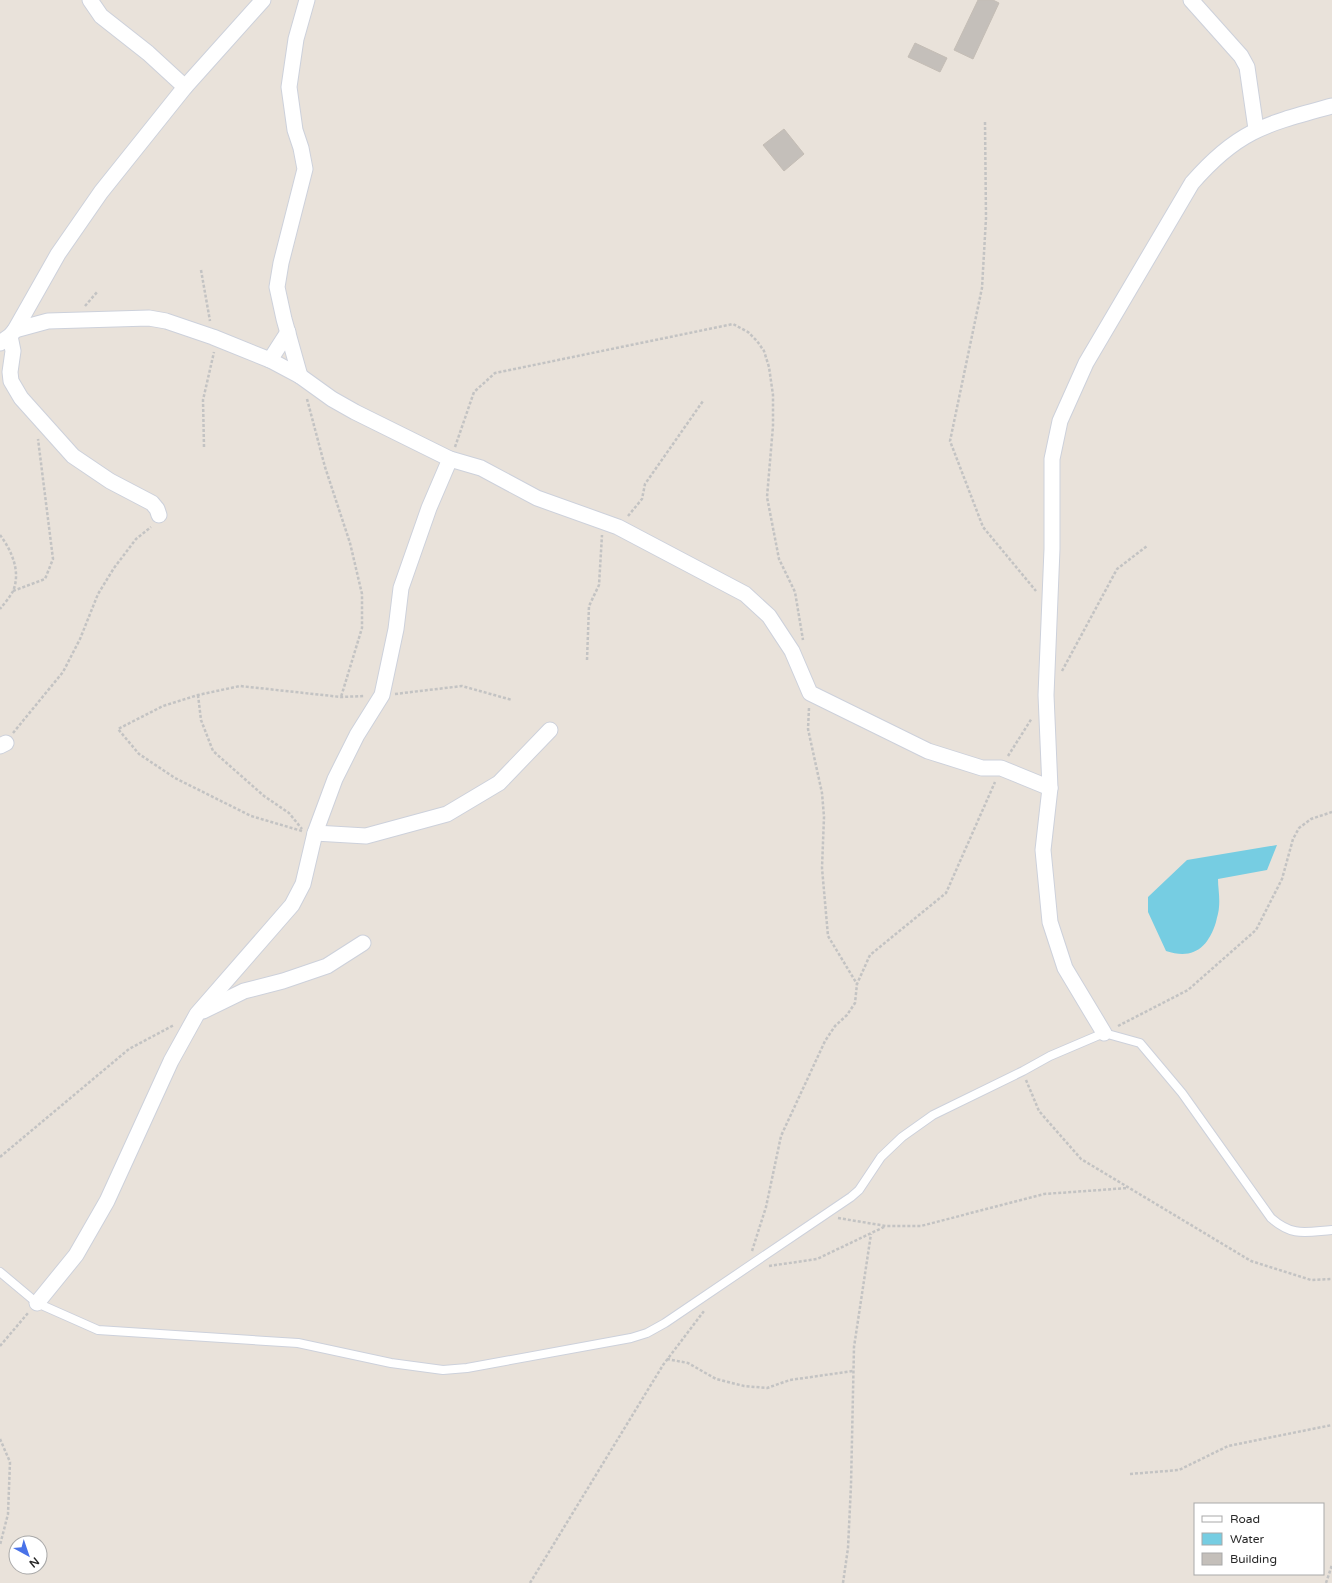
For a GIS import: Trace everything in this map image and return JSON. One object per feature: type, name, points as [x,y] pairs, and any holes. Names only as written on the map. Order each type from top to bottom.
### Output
[{"type":"street","points":[[90,0],[101,16],[148,53],[185,87]]},
{"type":"street","points":[[159,515],[157,509],[152,503],[110,481],[73,456],[21,398],[11,381],[10,372],[13,351],[8,336],[72,232],[185,87],[263,0]]},
{"type":"street","points":[[300,376],[279,296],[278,275],[305,169],[303,153],[295,130],[289,87],[296,39],[307,0]]},
{"type":"street","points":[[1191,0],[1242,56],[1247,67],[1256,129]]},
{"type":"street","points":[[1104,1033],[1065,968],[1050,922],[1043,850],[1050,788],[1046,695],[1050,608],[1052,459],[1063,414],[1086,363],[1192,183],[1212,160],[1235,141],[1256,129],[1276,121],[1332,106]]},
{"type":"street","points":[[8,336],[48,321],[149,318],[166,321],[213,337],[270,360],[300,376],[355,412],[450,459],[481,468],[537,498],[618,527],[745,594],[770,616],[792,651],[810,693],[928,751],[982,768],[1001,768],[1050,788]]},
{"type":"street","points":[[270,360],[288,332]]},
{"type":"street","points":[[37,1302],[76,1255],[107,1201],[171,1061],[197,1014],[292,905],[303,884],[315,833],[335,779],[354,741],[382,696],[396,629],[401,588],[429,508],[450,459]]},
{"type":"street","points":[[315,833],[366,836],[447,814],[499,783],[550,730]]},
{"type":"street","points":[[197,1014],[244,991],[283,981],[327,966],[363,943]]},
{"type":"lane","points":[[0,1272],[37,1302],[98,1330],[298,1343],[391,1362],[442,1370],[467,1368],[631,1338],[647,1333],[746,1270],[825,1216],[859,1190],[881,1157],[902,1137],[933,1115],[1023,1071],[1050,1056],[1104,1033],[1140,1043],[1182,1093],[1271,1218],[1280,1226],[1294,1233],[1332,1230]]},
{"type":"path","points":[[985,122],[986,218],[982,288],[950,441],[983,527],[1050,608]]},
{"type":"path","points":[[201,270],[215,349],[203,400],[204,447]]},
{"type":"path","points":[[450,459],[474,392],[495,373],[733,324]]},
{"type":"path","points":[[300,376],[325,467],[350,543],[362,594],[362,628],[341,697]]},
{"type":"path","points":[[13,591],[45,579],[53,559],[38,438]]},
{"type":"path","points":[[3,744],[63,672],[80,639],[98,594],[117,562],[136,539],[153,525],[159,515]]},
{"type":"path","points":[[0,535],[14,561],[16,574],[13,591],[0,609]]},
{"type":"path","points":[[1046,695],[1070,658],[1117,570],[1147,546]]},
{"type":"path","points":[[198,695],[202,720],[213,751],[264,796],[289,813],[304,831],[251,816],[175,778],[138,754],[118,729],[163,706],[198,695],[240,686],[341,697],[382,696],[462,686],[512,700]]},
{"type":"path","points":[[886,1226],[817,1259],[746,1270],[766,1207],[782,1136],[825,1041],[835,1026],[847,1015],[854,1003],[857,984],[870,955],[946,892],[1001,768],[1034,715]]},
{"type":"path","points":[[1104,1033],[1188,990],[1256,930],[1282,879],[1293,839],[1299,828],[1311,819],[1332,812]]},
{"type":"path","points":[[0,1157],[129,1049],[176,1024]]},
{"type":"path","points":[[1023,1071],[1039,1111],[1081,1159],[1251,1261],[1311,1280],[1331,1280]]},
{"type":"path","points":[[825,1216],[886,1226],[921,1226],[1044,1194],[1129,1188]]},
{"type":"path","points":[[843,1583],[848,1548],[851,1485],[854,1347],[871,1234]]},
{"type":"path","points":[[0,1346],[37,1302]]},
{"type":"path","points":[[530,1583],[667,1359],[706,1308]]},
{"type":"path","points":[[667,1359],[688,1363],[716,1379],[744,1386],[767,1388],[790,1380],[853,1371]]},
{"type":"path","points":[[1130,1474],[1179,1470],[1228,1446],[1332,1425]]},
{"type":"path","points":[[0,1439],[10,1462],[8,1514],[0,1544]]},
{"type":"path","points":[[1326,1583],[1332,1565]]},
{"type":"water","points":[[1277,845],[1267,870],[1218,879],[1219,909],[1213,931],[1204,945],[1192,953],[1184,954],[1166,951],[1148,912],[1148,897],[1187,860]]},
{"type":"building","points":[[978,0],[993,0],[999,3],[973,59],[954,50]]},
{"type":"building","points":[[915,43],[947,58],[940,72],[908,57]]},
{"type":"building","points":[[784,129],[804,154],[784,171],[763,145]]}]
